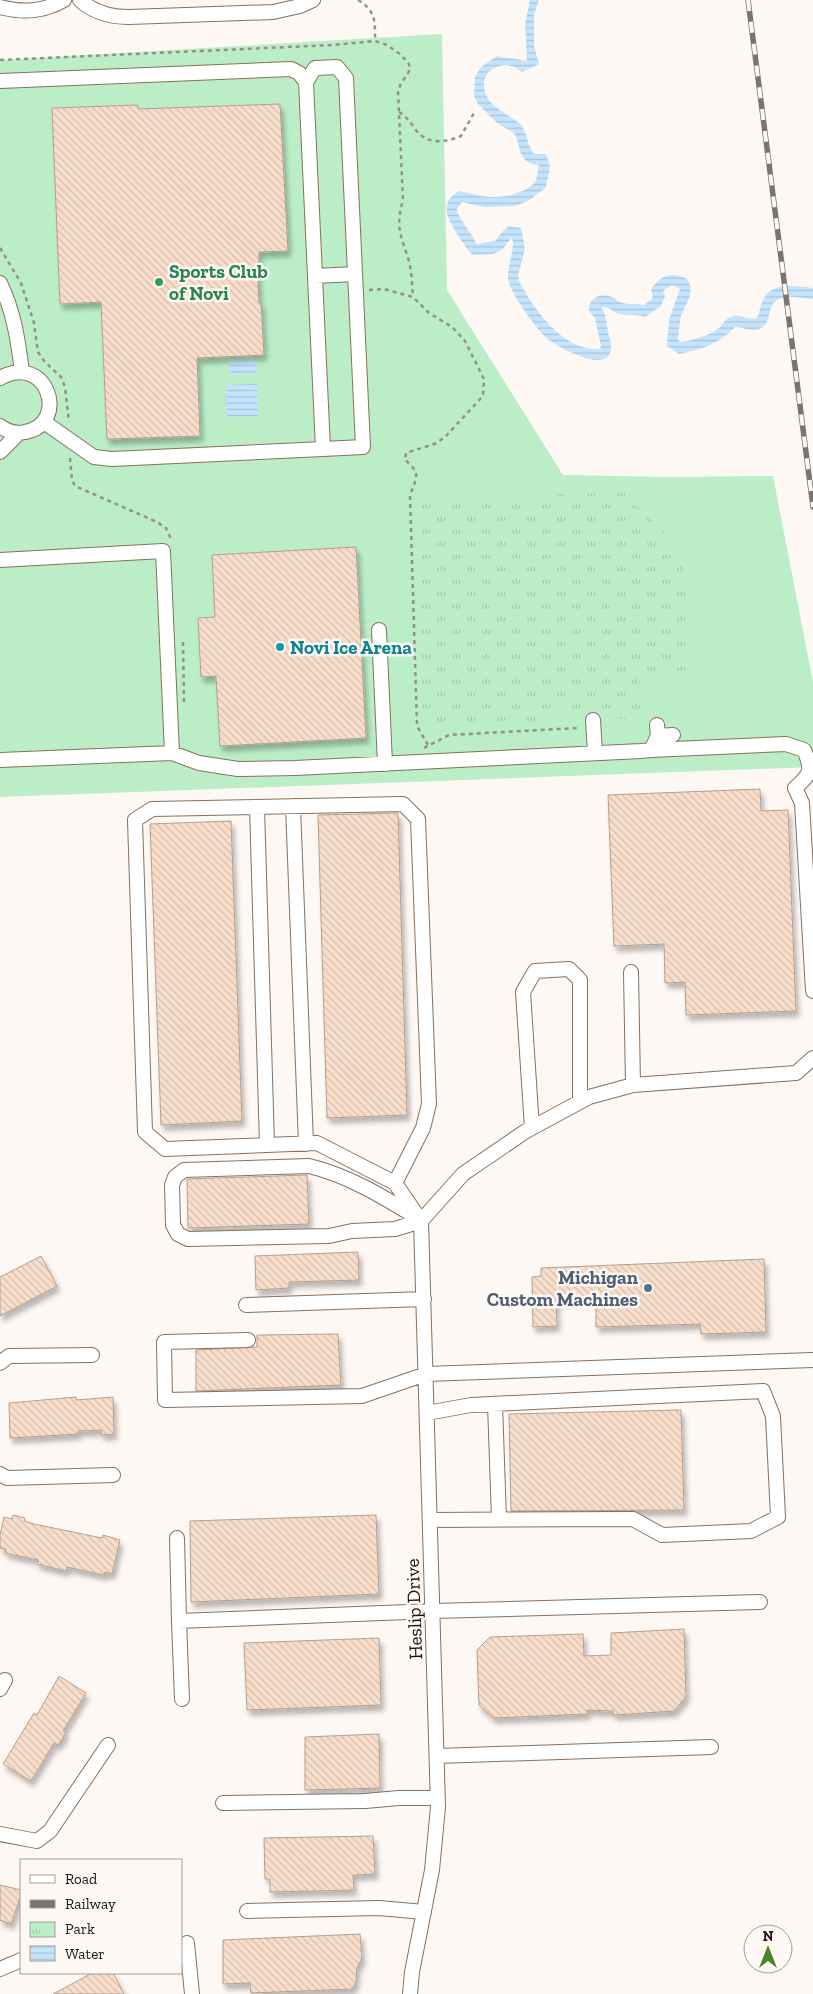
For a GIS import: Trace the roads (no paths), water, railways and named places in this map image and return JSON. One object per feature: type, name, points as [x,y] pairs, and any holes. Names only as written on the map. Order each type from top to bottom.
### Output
[{"type":"street","points":[[0,7],[26,12],[40,10],[64,0]]},
{"type":"street","points":[[80,0],[97,12],[116,17],[273,12],[293,8],[313,0]]},
{"type":"street","points":[[44,422],[94,457],[112,459],[322,449],[363,447],[346,78],[337,67],[315,68],[306,82],[322,449]]},
{"type":"street","points":[[0,81],[291,69],[299,73],[306,82]]},
{"type":"street","points":[[314,276],[355,274]]},
{"type":"street","points":[[0,283],[8,299],[16,327],[22,372]]},
{"type":"street","points":[[0,378],[10,373],[22,372],[38,377],[48,390],[50,407],[44,422],[32,431],[18,434],[0,426]]},
{"type":"street","points":[[0,452],[18,434]]},
{"type":"street","points":[[0,560],[163,551],[172,753]]},
{"type":"street","points":[[378,630],[385,764]]},
{"type":"street","points":[[593,720],[595,753]]},
{"type":"street","points":[[651,750],[658,730],[673,735]]},
{"type":"street","points":[[0,760],[172,753],[199,763],[238,769],[385,764],[786,744],[804,750],[811,763],[808,776],[795,788],[802,803],[813,991]]},
{"type":"street","points":[[395,1183],[423,1128],[429,1104],[418,819],[403,804],[152,809],[135,820],[145,1132],[165,1150],[317,1143],[395,1183],[421,1220]]},
{"type":"street","points":[[293,806],[306,1144]]},
{"type":"street","points":[[257,807],[267,1145]]},
{"type":"street","points":[[532,1128],[523,992],[535,971],[569,969],[580,980],[580,1101]]},
{"type":"street","points":[[631,972],[633,1084]]},
{"type":"street","points":[[421,1220],[377,1193],[326,1170],[309,1166],[184,1170],[175,1177],[172,1185],[173,1225],[178,1234],[188,1239],[329,1236],[352,1231],[395,1229],[421,1220],[463,1174],[532,1128],[589,1096],[633,1084],[796,1073],[813,1058]]},
{"type":"street","name":"Heslip Drive","points":[[410,1994],[412,1972],[432,1870],[438,1798],[421,1220]]},
{"type":"street","points":[[246,1305],[424,1299]]},
{"type":"street","points":[[248,1340],[164,1342],[165,1400],[362,1396],[426,1374],[813,1360]]},
{"type":"street","points":[[0,1363],[9,1356],[92,1355]]},
{"type":"street","points":[[427,1413],[471,1405],[763,1391],[773,1416],[778,1517],[751,1531],[662,1535],[633,1518],[431,1520]]},
{"type":"street","points":[[495,1404],[499,1519]]},
{"type":"street","points":[[0,1474],[7,1478],[113,1475]]},
{"type":"street","points":[[177,1538],[182,1699]]},
{"type":"street","points":[[179,1621],[433,1611],[760,1602]]},
{"type":"street","points":[[0,1834],[37,1842],[50,1831],[108,1745]]},
{"type":"street","points":[[437,1756],[711,1748]]},
{"type":"street","points":[[223,1803],[438,1798]]},
{"type":"street","points":[[247,1911],[380,1908],[424,1912]]},
{"type":"street","points":[[188,1942],[192,1994]]},
{"type":"street","points":[[0,1969],[20,1960]]},
{"type":"water","points":[[530,0],[539,0],[534,15],[534,46],[539,64],[522,72],[508,66],[495,68],[489,72],[484,84],[485,92],[490,102],[522,126],[534,154],[546,154],[550,167],[546,187],[528,201],[515,206],[484,207],[462,202],[457,209],[458,214],[477,244],[495,241],[509,226],[521,228],[525,249],[518,275],[519,281],[533,304],[552,327],[574,344],[600,349],[595,318],[589,311],[589,306],[593,300],[604,295],[623,303],[644,305],[652,299],[651,290],[654,285],[662,278],[671,275],[687,279],[691,288],[680,319],[678,340],[681,342],[711,333],[733,316],[750,319],[757,318],[764,298],[773,289],[779,287],[813,288],[813,299],[781,298],[772,306],[763,327],[753,330],[735,327],[710,345],[679,354],[667,346],[669,320],[680,289],[672,285],[663,291],[665,296],[661,306],[645,317],[620,314],[606,307],[601,307],[605,317],[611,349],[608,357],[600,360],[578,355],[566,350],[544,335],[527,314],[508,280],[513,244],[512,237],[502,250],[493,254],[473,255],[456,232],[447,210],[449,200],[459,191],[482,196],[504,196],[519,193],[536,181],[539,165],[532,164],[524,158],[514,133],[497,123],[478,104],[474,96],[475,77],[481,67],[497,56],[527,61],[525,25]]},
{"type":"water","points":[[256,360],[257,374],[230,375],[229,362]]},
{"type":"water","points":[[257,384],[258,416],[227,417],[226,385]]},
{"type":"railway","points":[[748,0],[813,507]]},
{"type":"place","name":"Sports Club of Novi","points":[[159,282]]},
{"type":"place","name":"Novi Ice Arena","points":[[280,647]]},
{"type":"place","name":"Michigan Custom Machines","points":[[648,1288]]}]
